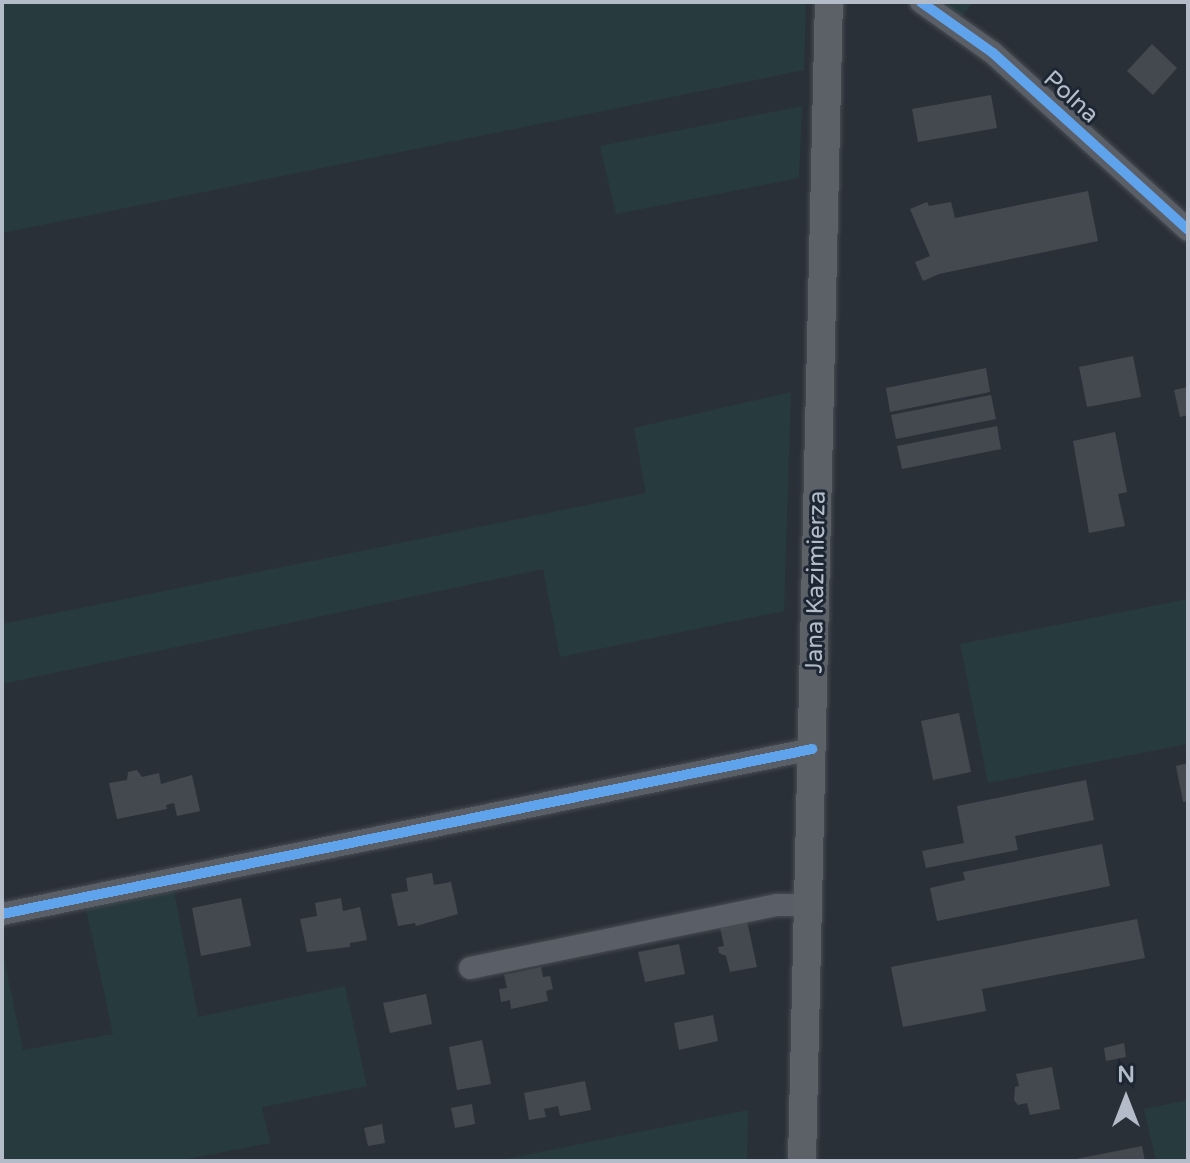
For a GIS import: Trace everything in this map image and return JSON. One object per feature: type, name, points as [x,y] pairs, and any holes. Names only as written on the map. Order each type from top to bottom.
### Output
[{"type":"main road","name":"Jana Kazimierza","points":[[802,1161],[829,2]]},
{"type":"street","name":"Polna","points":[[921,2],[993,53],[1188,230]]},
{"type":"street","points":[[2,914],[812,749]]},
{"type":"street","points":[[470,968],[777,905],[809,905]]},
{"type":"green space","points":[[2,2],[806,2],[804,70],[2,233]]},
{"type":"green space","points":[[931,2],[974,2],[957,21]]},
{"type":"green space","points":[[802,106],[799,178],[616,214],[600,146]]},
{"type":"green space","points":[[791,392],[784,611],[560,657],[543,569],[2,684],[2,624],[646,493],[634,428]]},
{"type":"green space","points":[[1188,599],[1188,744],[988,783],[960,644]]},
{"type":"green space","points":[[174,891],[198,1017],[345,986],[367,1086],[262,1107],[270,1143],[177,1161],[2,1161],[2,948],[23,1050],[113,1034],[86,909]]},
{"type":"green space","points":[[1188,1100],[1188,1161],[1156,1161],[1144,1109]]},
{"type":"green space","points":[[748,1110],[747,1161],[496,1161]]},
{"type":"building","points":[[1152,44],[1177,68],[1153,95],[1127,71]]},
{"type":"building","points":[[991,95],[997,128],[918,142],[912,109]]},
{"type":"building","points":[[1088,191],[1098,241],[939,274],[923,281],[915,262],[930,256],[910,209],[927,202],[929,206],[951,202],[955,218]]},
{"type":"building","points":[[1133,356],[1141,397],[1087,407],[1079,367]]},
{"type":"building","points":[[986,368],[990,392],[890,412],[886,388]]},
{"type":"building","points":[[1188,387],[1188,415],[1180,417],[1174,390]]},
{"type":"building","points":[[991,395],[996,419],[896,439],[891,415]]},
{"type":"building","points":[[997,426],[1001,449],[902,469],[897,446]]},
{"type":"building","points":[[1115,432],[1127,492],[1118,494],[1125,526],[1089,533],[1073,441]]},
{"type":"building","points":[[959,713],[971,772],[933,780],[921,721]]},
{"type":"building","points":[[1188,763],[1188,801],[1183,802],[1176,766]]},
{"type":"building","points":[[137,770],[142,777],[159,773],[161,784],[192,775],[200,811],[177,816],[174,803],[166,805],[167,809],[117,819],[109,783],[127,780],[128,772]]},
{"type":"building","points":[[1086,780],[1094,820],[1015,836],[1018,850],[926,868],[922,851],[964,843],[957,806]]},
{"type":"building","points":[[1102,844],[1110,886],[937,921],[930,888],[965,880],[963,872]]},
{"type":"building","points":[[432,873],[434,885],[451,882],[458,914],[416,926],[415,923],[398,926],[391,894],[408,891],[406,878]]},
{"type":"building","points":[[241,898],[251,946],[201,956],[192,908]]},
{"type":"building","points":[[341,898],[343,911],[360,907],[367,940],[350,943],[350,947],[307,952],[300,919],[317,916],[315,903]]},
{"type":"building","points":[[1137,919],[1145,958],[982,989],[986,1011],[903,1027],[891,967]]},
{"type":"building","points":[[747,921],[757,967],[730,972],[726,956],[719,953],[718,947],[724,946],[720,927]]},
{"type":"building","points":[[679,944],[685,974],[645,982],[638,952]]},
{"type":"building","points":[[541,967],[543,977],[550,976],[553,989],[546,991],[548,1001],[511,1009],[510,1000],[501,1002],[499,989],[507,988],[504,975]]},
{"type":"building","points":[[426,994],[432,1024],[390,1033],[383,1003]]},
{"type":"building","points":[[713,1015],[718,1041],[679,1050],[674,1023]]},
{"type":"building","points":[[482,1040],[491,1084],[457,1090],[449,1047]]},
{"type":"building","points":[[1124,1043],[1126,1057],[1106,1061],[1104,1048]]},
{"type":"building","points":[[1052,1067],[1060,1109],[1030,1115],[1027,1103],[1018,1105],[1014,1100],[1015,1087],[1019,1086],[1016,1074]]},
{"type":"building","points":[[585,1081],[591,1110],[560,1116],[558,1106],[544,1109],[546,1117],[529,1120],[524,1093]]},
{"type":"building","points":[[472,1104],[475,1124],[455,1128],[451,1108]]},
{"type":"building","points":[[382,1124],[385,1143],[368,1146],[364,1128]]},
{"type":"building","points":[[1142,1146],[1145,1161],[1071,1161],[1071,1160]]},
{"type":"cycle path","points":[[921,2],[993,53],[1188,230]]},
{"type":"cycle path","points":[[2,914],[812,749]]}]
